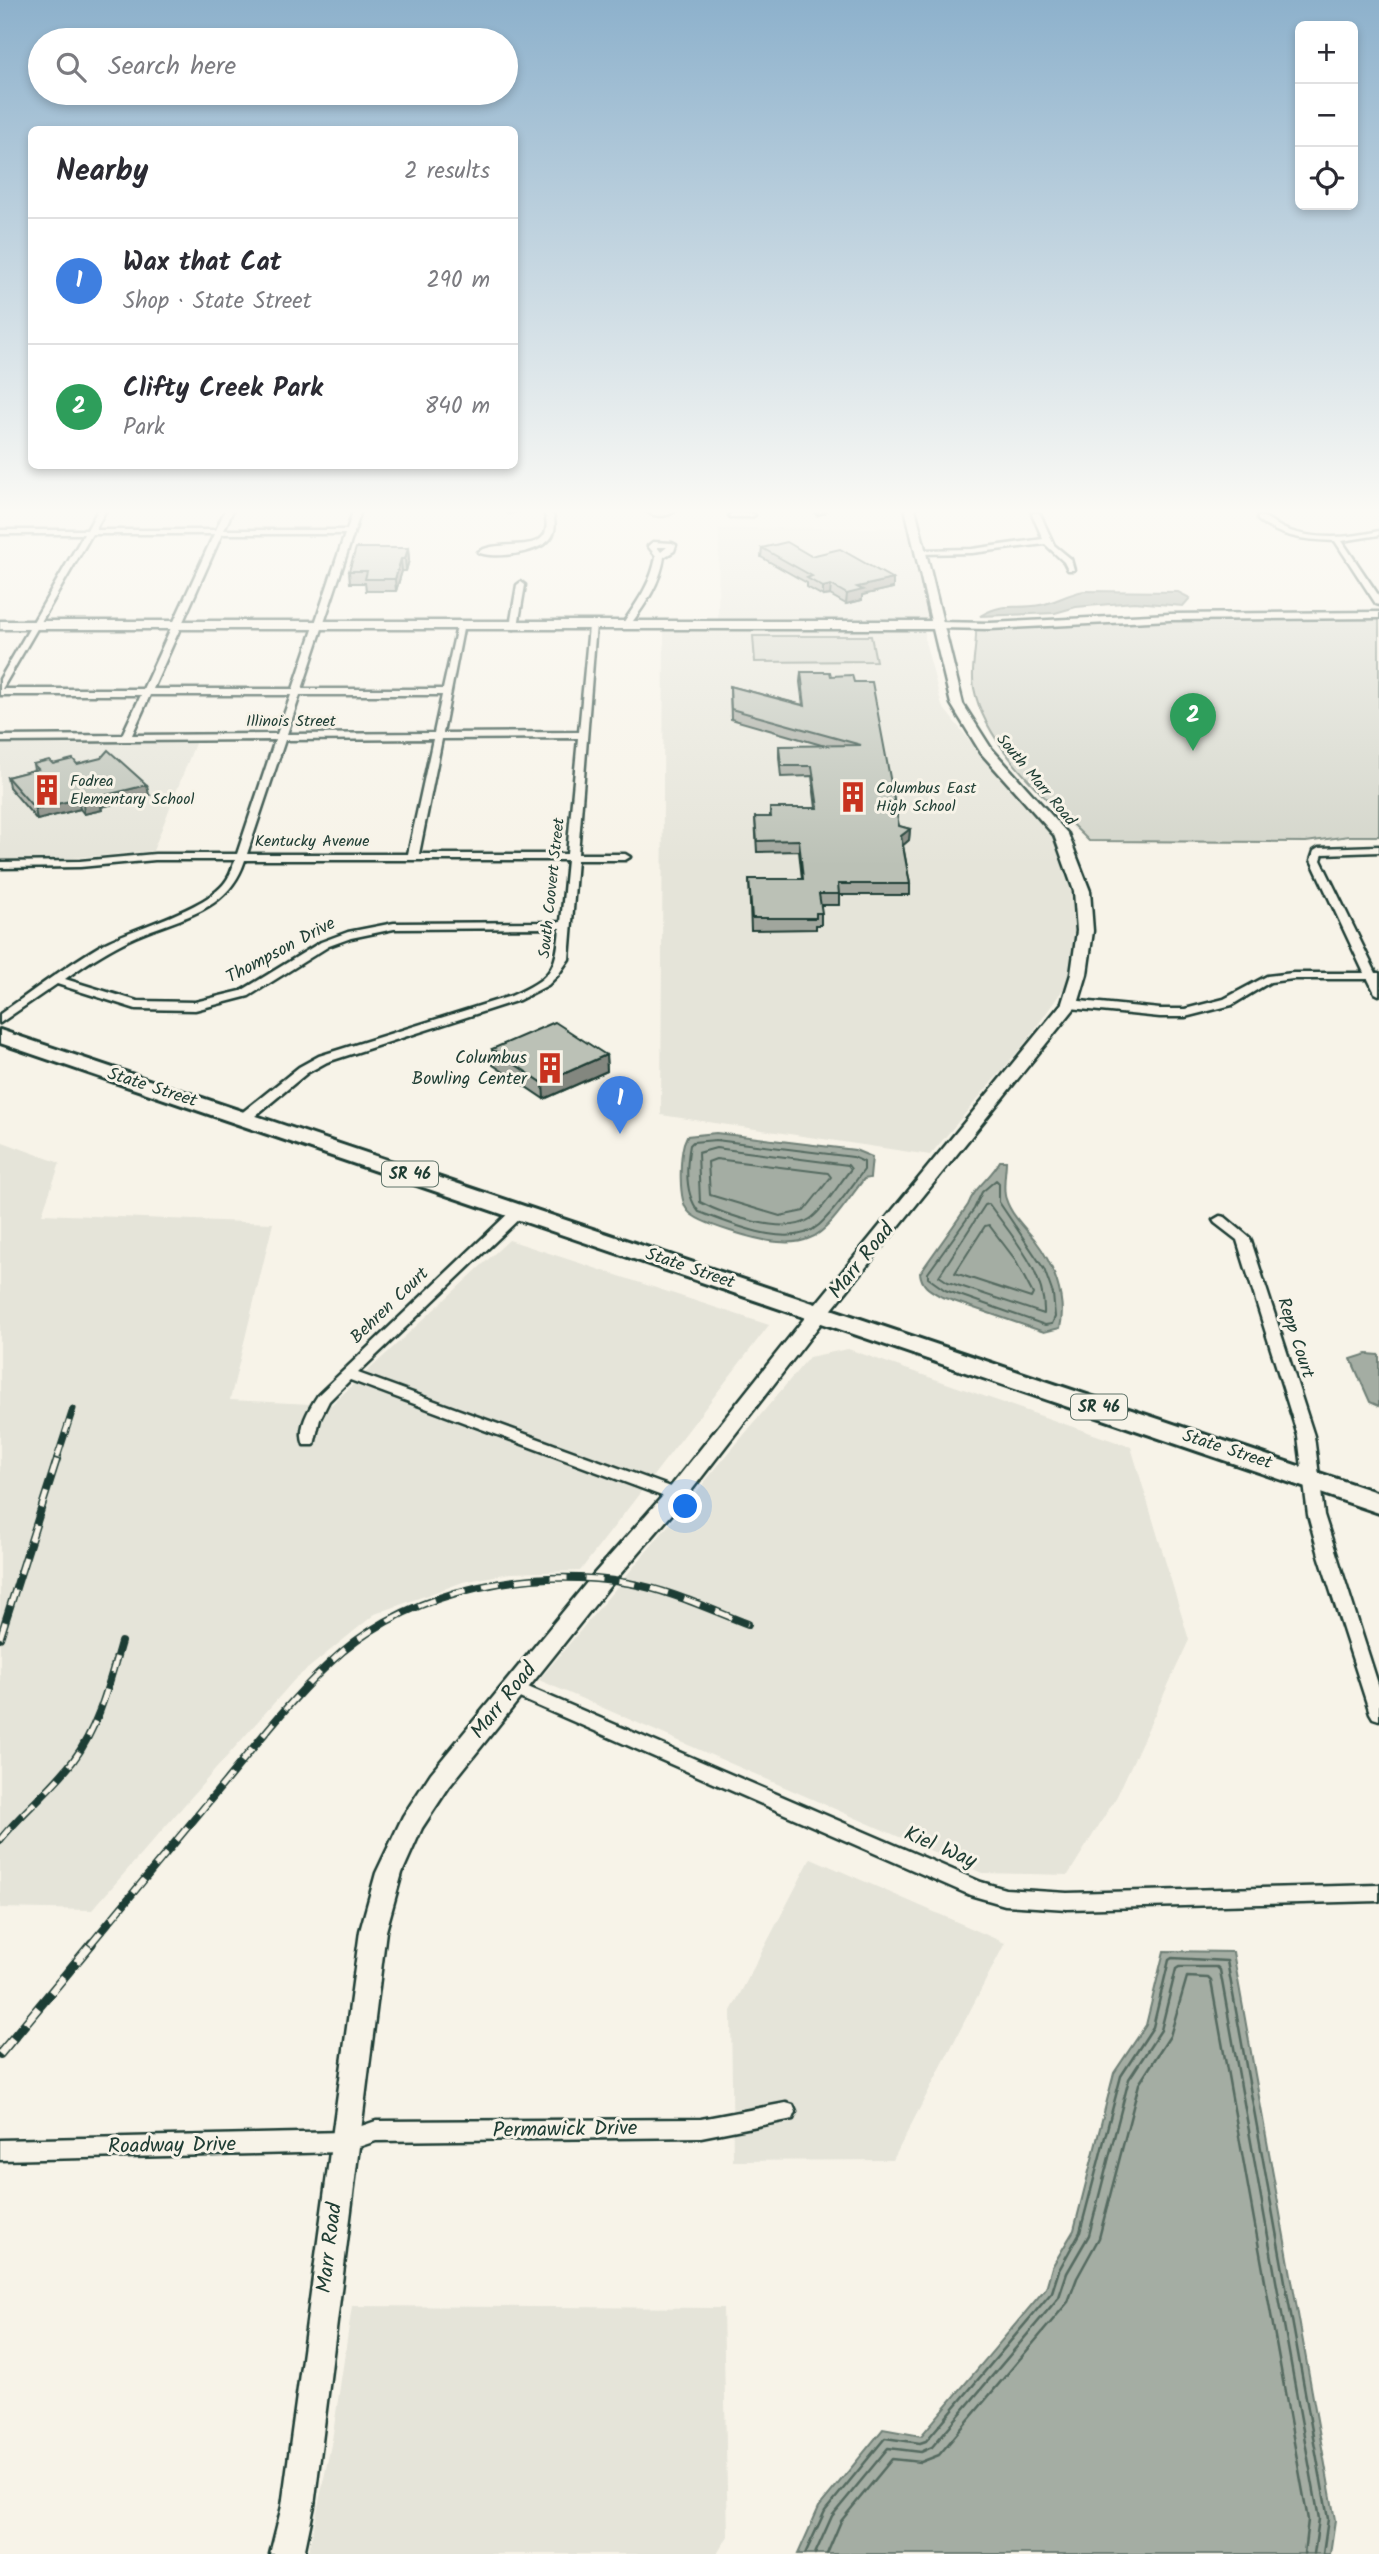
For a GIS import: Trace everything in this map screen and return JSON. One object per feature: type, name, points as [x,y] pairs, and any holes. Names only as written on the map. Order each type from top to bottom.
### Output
[{"type":"highway","name":"State Street","points":[[0,1036],[1379,1503]]},
{"type":"street","points":[[35,627],[0,689],[445,692]]},
{"type":"street","points":[[126,738],[176,627]]},
{"type":"street","points":[[0,1019],[117,941],[200,908],[216,897],[234,878],[318,627]]},
{"type":"street","points":[[413,856],[460,627]]},
{"type":"street","name":"South Coovert Street","points":[[244,1118],[303,1070],[339,1051],[515,998],[544,985],[557,972],[563,959],[593,627]]},
{"type":"street","name":"South Marr Road","points":[[938,627],[957,704],[986,750],[1061,834],[1082,891],[1085,931],[1079,974],[1070,1004]]},
{"type":"street","name":"Illinois Street","points":[[0,739],[582,735]]},
{"type":"street","points":[[1379,849],[1319,851],[1316,854],[1316,860],[1375,976],[1379,991]]},
{"type":"street","name":"Kentucky Avenue","points":[[0,865],[80,864],[155,857],[625,857]]},
{"type":"street","name":"Thompson Drive","points":[[58,980],[136,1005],[195,1006],[245,993],[325,944],[372,929],[394,926],[566,926]]},
{"type":"street","points":[[1070,1004],[1185,1013],[1228,1002],[1267,979],[1293,976],[1375,976]]},
{"type":"street","name":"Marr Road","points":[[288,2554],[298,2506],[373,1931],[389,1873],[412,1823],[440,1780],[676,1495],[818,1314],[1070,1004]]},
{"type":"street","name":"Behren Court","points":[[309,1441],[312,1419],[323,1398],[519,1211]]},
{"type":"street","name":"Repp Court","points":[[1220,1220],[1243,1238],[1306,1436],[1315,1515],[1379,1713]]},
{"type":"street","points":[[347,1374],[676,1495]]},
{"type":"street","name":"Kiel Way","points":[[514,1688],[977,1889],[1005,1897],[1067,1901],[1379,1893]]},
{"type":"street","name":"Permawick Drive","points":[[344,2142],[376,2131],[701,2128],[786,2112]]},
{"type":"street","name":"Roadway Drive","points":[[0,2150],[344,2142]]},
{"type":"shaded area","points":[[1379,627],[1379,836],[1349,836],[1306,842],[1089,841],[1021,771],[991,731],[980,710],[974,688],[976,629]]},
{"type":"shaded area","name":"Columbus East High School","points":[[664,628],[925,630],[925,641],[942,706],[1001,780],[1043,821],[1058,846],[1073,883],[1078,933],[1066,985],[1026,1042],[930,1155],[661,1115]]},
{"type":"shaded area","points":[[753,636],[871,636],[876,661],[755,662]]},
{"type":"shaded area","name":"Fodrea Elementary School","points":[[196,741],[153,851],[50,860],[0,860],[0,742]]},
{"type":"shaded area","points":[[0,1141],[60,1163],[42,1214],[273,1223],[230,1400],[331,1405],[509,1240],[769,1325],[580,1571],[510,1573],[463,1582],[375,1614],[295,1679],[92,1910],[0,1908]]},
{"type":"shaded area","points":[[848,1349],[1131,1447],[1189,1640],[1117,1796],[1068,1875],[982,1873],[539,1680],[809,1357]]},
{"type":"shaded area","points":[[811,1858],[1005,1943],[893,2160],[733,2161],[731,2011]]},
{"type":"shaded area","points":[[352,2306],[723,2308],[728,2536],[717,2554],[308,2554],[332,2440]]},
{"type":"water","points":[[716,1133],[855,1150],[872,1157],[870,1178],[864,1179],[825,1228],[806,1239],[778,1242],[730,1231],[694,1216],[688,1211],[683,1198],[682,1158],[687,1136]]},
{"type":"water","points":[[1000,1161],[1006,1161],[1004,1190],[1008,1205],[1042,1249],[1053,1270],[1062,1305],[1060,1328],[1044,1332],[942,1297],[927,1288],[921,1278],[920,1273],[975,1192]]},
{"type":"water","points":[[1367,1354],[1379,1355],[1379,1406],[1370,1402],[1351,1359]]},
{"type":"water","points":[[1164,1951],[1233,1952],[1335,2520],[1330,2554],[798,2554],[819,2507],[883,2429],[921,2436],[1046,2288],[1052,2267],[1074,2230],[1114,2073],[1146,2025]]},
{"type":"building","name":"Columbus East High School","points":[[801,672],[830,672],[831,676],[852,675],[854,682],[872,682],[899,826],[910,829],[901,836],[910,884],[838,884],[839,894],[819,894],[822,913],[816,913],[816,918],[752,918],[749,879],[803,879],[799,840],[757,841],[755,817],[771,817],[770,808],[818,808],[812,766],[781,766],[779,746],[861,745],[731,709],[730,686],[805,706]]},
{"type":"building","name":"Fodrea Elementary School","points":[[108,750],[147,785],[83,803],[78,799],[35,809],[7,777],[38,769],[33,764],[49,760],[53,764],[73,759],[77,764],[101,758]]},
{"type":"building","points":[[555,1022],[606,1055],[543,1083],[492,1049]]},
{"type":"railway","points":[[57,1458],[73,1409]]},
{"type":"railway","points":[[0,1638],[58,1456]]},
{"type":"railway","points":[[90,1945],[310,1682],[342,1652],[372,1630],[405,1612],[440,1598],[515,1581],[591,1579],[659,1590],[748,1624]]},
{"type":"railway","points":[[0,1840],[64,1772],[82,1748],[102,1704],[121,1642]]},
{"type":"railway","points":[[0,2054],[92,1943]]},
{"type":"place","name":"Clifty Creek Park","points":[[1193,751]]},
{"type":"place","name":"Fodrea Elementary School","points":[[47,790]]},
{"type":"place","name":"Columbus East High School","points":[[853,797]]},
{"type":"place","name":"Columbus Bowling Center","points":[[550,1068]]},
{"type":"place","name":"Wax that Cat","points":[[620,1134]]}]
